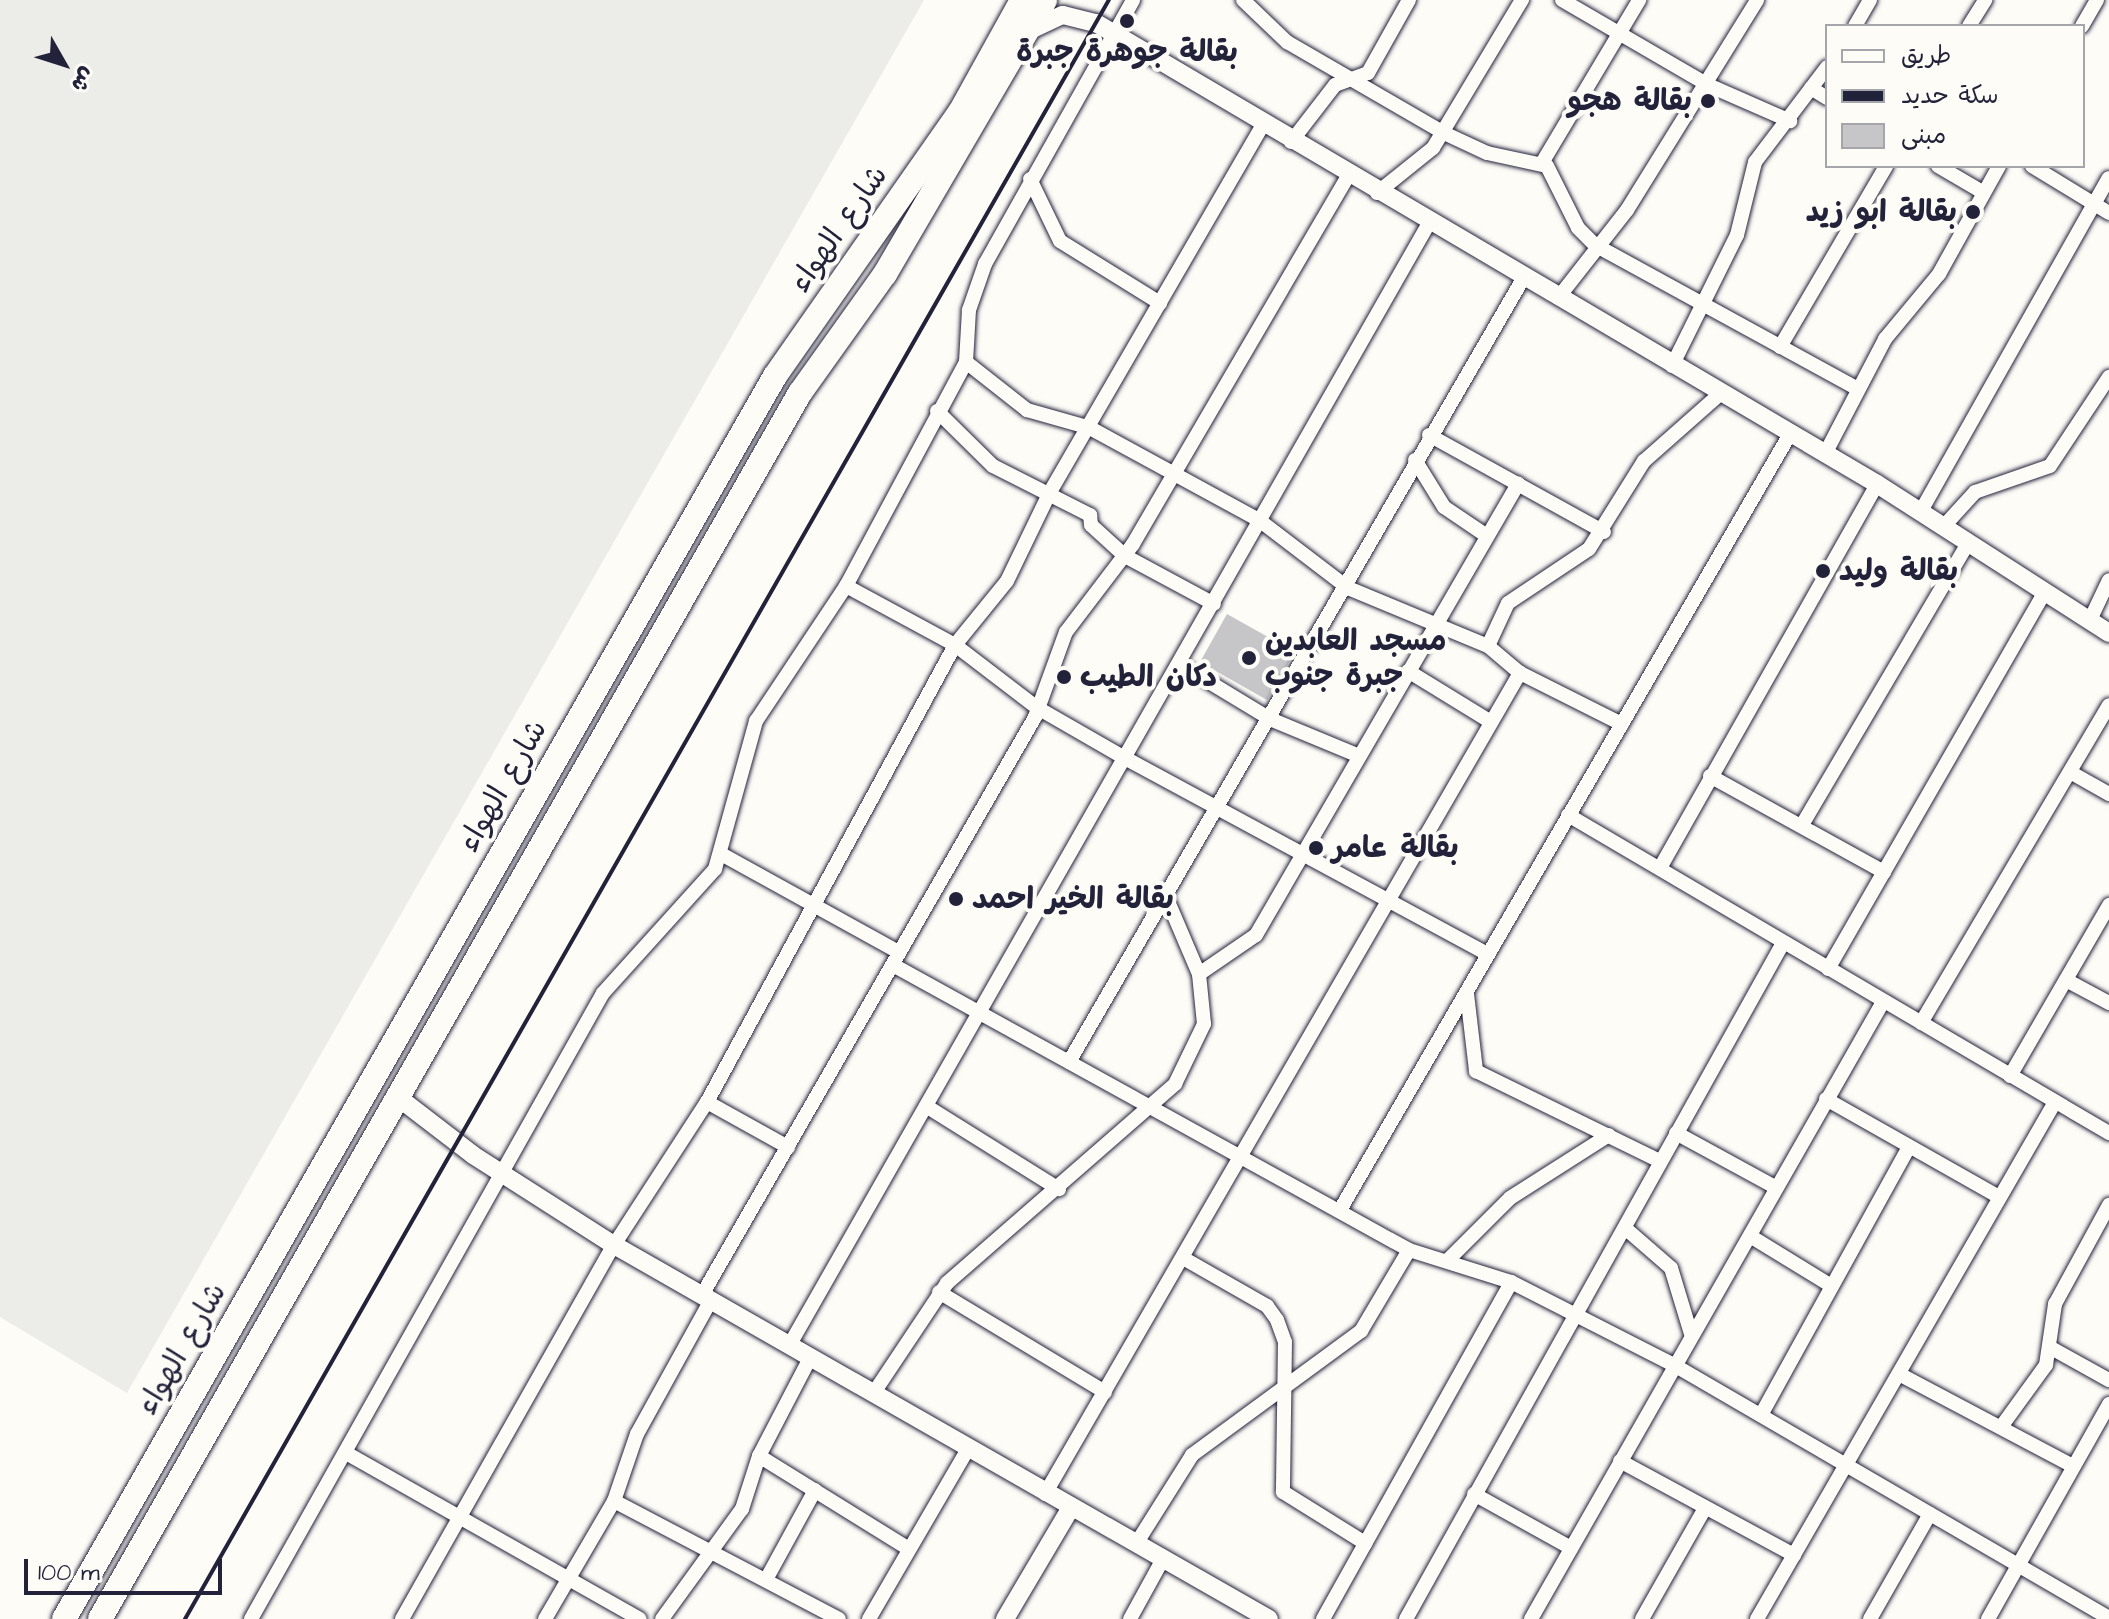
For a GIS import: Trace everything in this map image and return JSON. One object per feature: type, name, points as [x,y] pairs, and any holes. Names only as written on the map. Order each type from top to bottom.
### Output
[{"type":"highway","name":"شارع الهواء","points":[[64,1619],[775,376],[960,112],[1022,0]]},
{"type":"highway","name":"شارع الهواء","points":[[100,1619],[800,393],[885,274],[1045,0]]},
{"type":"street","points":[[1076,0],[1096,23],[1113,35],[1348,176],[1877,484],[2109,633]]},
{"type":"street","points":[[251,1619],[348,1454],[615,975],[667,931],[723,855],[756,721],[846,586],[937,411],[966,362],[974,289],[1030,179],[1133,0]]},
{"type":"street","points":[[1243,0],[1287,42],[1444,133],[1487,153],[1542,163],[1595,245],[1856,388]]},
{"type":"street","points":[[1291,142],[1347,76],[1368,73],[1409,0]]},
{"type":"street","points":[[1377,193],[1444,133],[1522,0]]},
{"type":"street","points":[[1562,0],[1708,85],[1790,121]]},
{"type":"street","points":[[1542,163],[1639,0]]},
{"type":"street","points":[[1558,298],[1708,85],[1757,0]]},
{"type":"street","points":[[1861,24],[1870,0]]},
{"type":"street","points":[[1970,24],[1985,0]]},
{"type":"street","points":[[2083,24],[2097,0]]},
{"type":"street","points":[[1028,31],[1063,15],[1096,23]]},
{"type":"street","points":[[1672,366],[1707,306],[1746,208],[1755,162],[1790,121],[1825,70]]},
{"type":"street","points":[[1811,88],[1825,97]]},
{"type":"street","points":[[402,1619],[462,1519],[614,1245],[707,1102],[812,903],[955,645],[1007,581],[1050,492],[1090,428],[1263,125]]},
{"type":"street","points":[[1780,347],[1885,168]]},
{"type":"street","points":[[1941,168],[1984,193]]},
{"type":"street","points":[[1825,454],[1856,388],[1897,321],[1939,274],[1998,168]]},
{"type":"street","points":[[2035,168],[2109,213]]},
{"type":"street","points":[[545,1619],[614,1501],[637,1434],[706,1298],[1036,707],[1066,632],[1125,556],[1348,176]]},
{"type":"street","points":[[1921,511],[2109,178]]},
{"type":"street","points":[[1030,179],[1060,241],[1160,303]]},
{"type":"street","points":[[789,1346],[1123,757],[1181,665],[1259,520],[1429,223]]},
{"type":"street","points":[[1069,1062],[1348,588],[1429,435],[1524,277]]},
{"type":"street","points":[[966,362],[1027,410],[1090,428],[1259,520],[1348,588],[1436,621],[1488,646],[1520,673],[1622,724]]},
{"type":"street","points":[[1945,525],[1975,492],[2050,466],[2109,377]]},
{"type":"street","points":[[1488,646],[1518,593],[1604,532],[1644,461],[1720,394]]},
{"type":"street","points":[[937,411],[993,466],[1050,492],[1090,515],[1091,525],[1125,556],[1214,604]]},
{"type":"street","points":[[1340,1210],[1467,994],[1486,953],[1790,434]]},
{"type":"street","points":[[1429,435],[1604,532]]},
{"type":"street","points":[[1415,460],[1444,507],[1487,536]]},
{"type":"street","points":[[1199,974],[1256,935],[1296,856],[1518,484]]},
{"type":"street","points":[[1660,868],[1877,484]]},
{"type":"street","points":[[1802,825],[1969,541]]},
{"type":"street","points":[[2090,620],[2109,580]]},
{"type":"street","points":[[846,586],[955,645],[1036,707],[1123,757],[1296,856],[1486,953]]},
{"type":"street","points":[[1828,969],[2045,591]]},
{"type":"street","points":[[1181,665],[1270,719],[1357,755]]},
{"type":"street","points":[[1408,671],[1491,722]]},
{"type":"street","points":[[1045,1494],[1244,1157],[1520,673]]},
{"type":"street","points":[[1921,1023],[2109,705]]},
{"type":"street","points":[[2070,772],[2109,794]]},
{"type":"street","points":[[1710,776],[1884,872]]},
{"type":"street","points":[[1568,815],[2109,1133]]},
{"type":"street","points":[[723,855],[812,903],[980,1014],[1409,1250],[1449,1259],[1511,1282],[1674,1365],[2109,1618]]},
{"type":"street","points":[[873,1394],[939,1292],[1154,1107],[1199,1038],[1199,974],[1167,899]]},
{"type":"street","points":[[2010,1076],[2109,905]]},
{"type":"street","points":[[1406,1619],[1783,943]]},
{"type":"street","points":[[2066,980],[2109,1003]]},
{"type":"street","points":[[1467,994],[1476,1071],[1660,1161]]},
{"type":"street","points":[[1531,1619],[1883,1002]]},
{"type":"street","points":[[399,1098],[505,1176],[614,1245],[1070,1509],[1269,1619]]},
{"type":"street","points":[[1826,1099],[1999,1197]]},
{"type":"street","points":[[707,1102],[788,1147]]},
{"type":"street","points":[[1757,1619],[2055,1102]]},
{"type":"street","points":[[926,1106],[1059,1189]]},
{"type":"street","points":[[1676,1133],[1775,1187]]},
{"type":"street","points":[[1449,1259],[1510,1198],[1609,1135]]},
{"type":"street","points":[[1761,1415],[1830,1285],[1909,1147]]},
{"type":"street","points":[[2001,1427],[2053,1349],[2055,1304],[2109,1205]]},
{"type":"street","points":[[1625,1228],[1671,1268],[1691,1334]]},
{"type":"street","points":[[1750,1236],[1830,1285]]},
{"type":"street","points":[[1136,1544],[1192,1455],[1286,1391],[1361,1331],[1409,1250]]},
{"type":"street","points":[[1183,1258],[1267,1306],[1285,1342],[1283,1492],[1365,1543]]},
{"type":"street","points":[[1323,1619],[1511,1282]]},
{"type":"street","points":[[939,1292],[1105,1392]]},
{"type":"street","points":[[2053,1349],[2109,1380]]},
{"type":"street","points":[[662,1619],[706,1554],[742,1509],[759,1456],[810,1358]]},
{"type":"street","points":[[1899,1374],[2073,1466]]},
{"type":"street","points":[[1988,1619],[2109,1404]]},
{"type":"street","points":[[869,1619],[968,1449]]},
{"type":"street","points":[[348,1454],[640,1619]]},
{"type":"street","points":[[759,1456],[909,1549]]},
{"type":"street","points":[[1620,1461],[1794,1555]]},
{"type":"street","points":[[768,1576],[815,1490]]},
{"type":"street","points":[[1474,1494],[1571,1548]]},
{"type":"street","points":[[614,1501],[706,1554],[768,1576],[839,1619]]},
{"type":"street","points":[[1642,1619],[1705,1508]]},
{"type":"street","points":[[1005,1619],[1070,1509]]},
{"type":"street","points":[[1870,1619],[1930,1514]]},
{"type":"street","points":[[1130,1619],[1163,1559]]},
{"type":"shaded area","points":[[0,0],[924,0],[127,1393],[0,1317]]},
{"type":"building","name":"مسجد العابدين جبرة جنوب","points":[[1227,614],[1295,652],[1267,700],[1200,662]]},
{"type":"railway","points":[[185,1619],[1109,0]]},
{"type":"place","name":"بقالة جوهرة جبرة","points":[[1127,21]]},
{"type":"place","name":"بقالة هجو","points":[[1708,101]]},
{"type":"place","name":"بقالة ابو زيد","points":[[1973,212]]},
{"type":"place","name":"بقالة وليد","points":[[1823,571]]},
{"type":"place","name":"مسجد العابدين جبرة جنوب","points":[[1249,658]]},
{"type":"place","name":"دكان الطيب","points":[[1064,677]]},
{"type":"place","name":"بقالة عامر","points":[[1316,848]]},
{"type":"place","name":"بقالة الخير احمد","points":[[956,899]]}]
